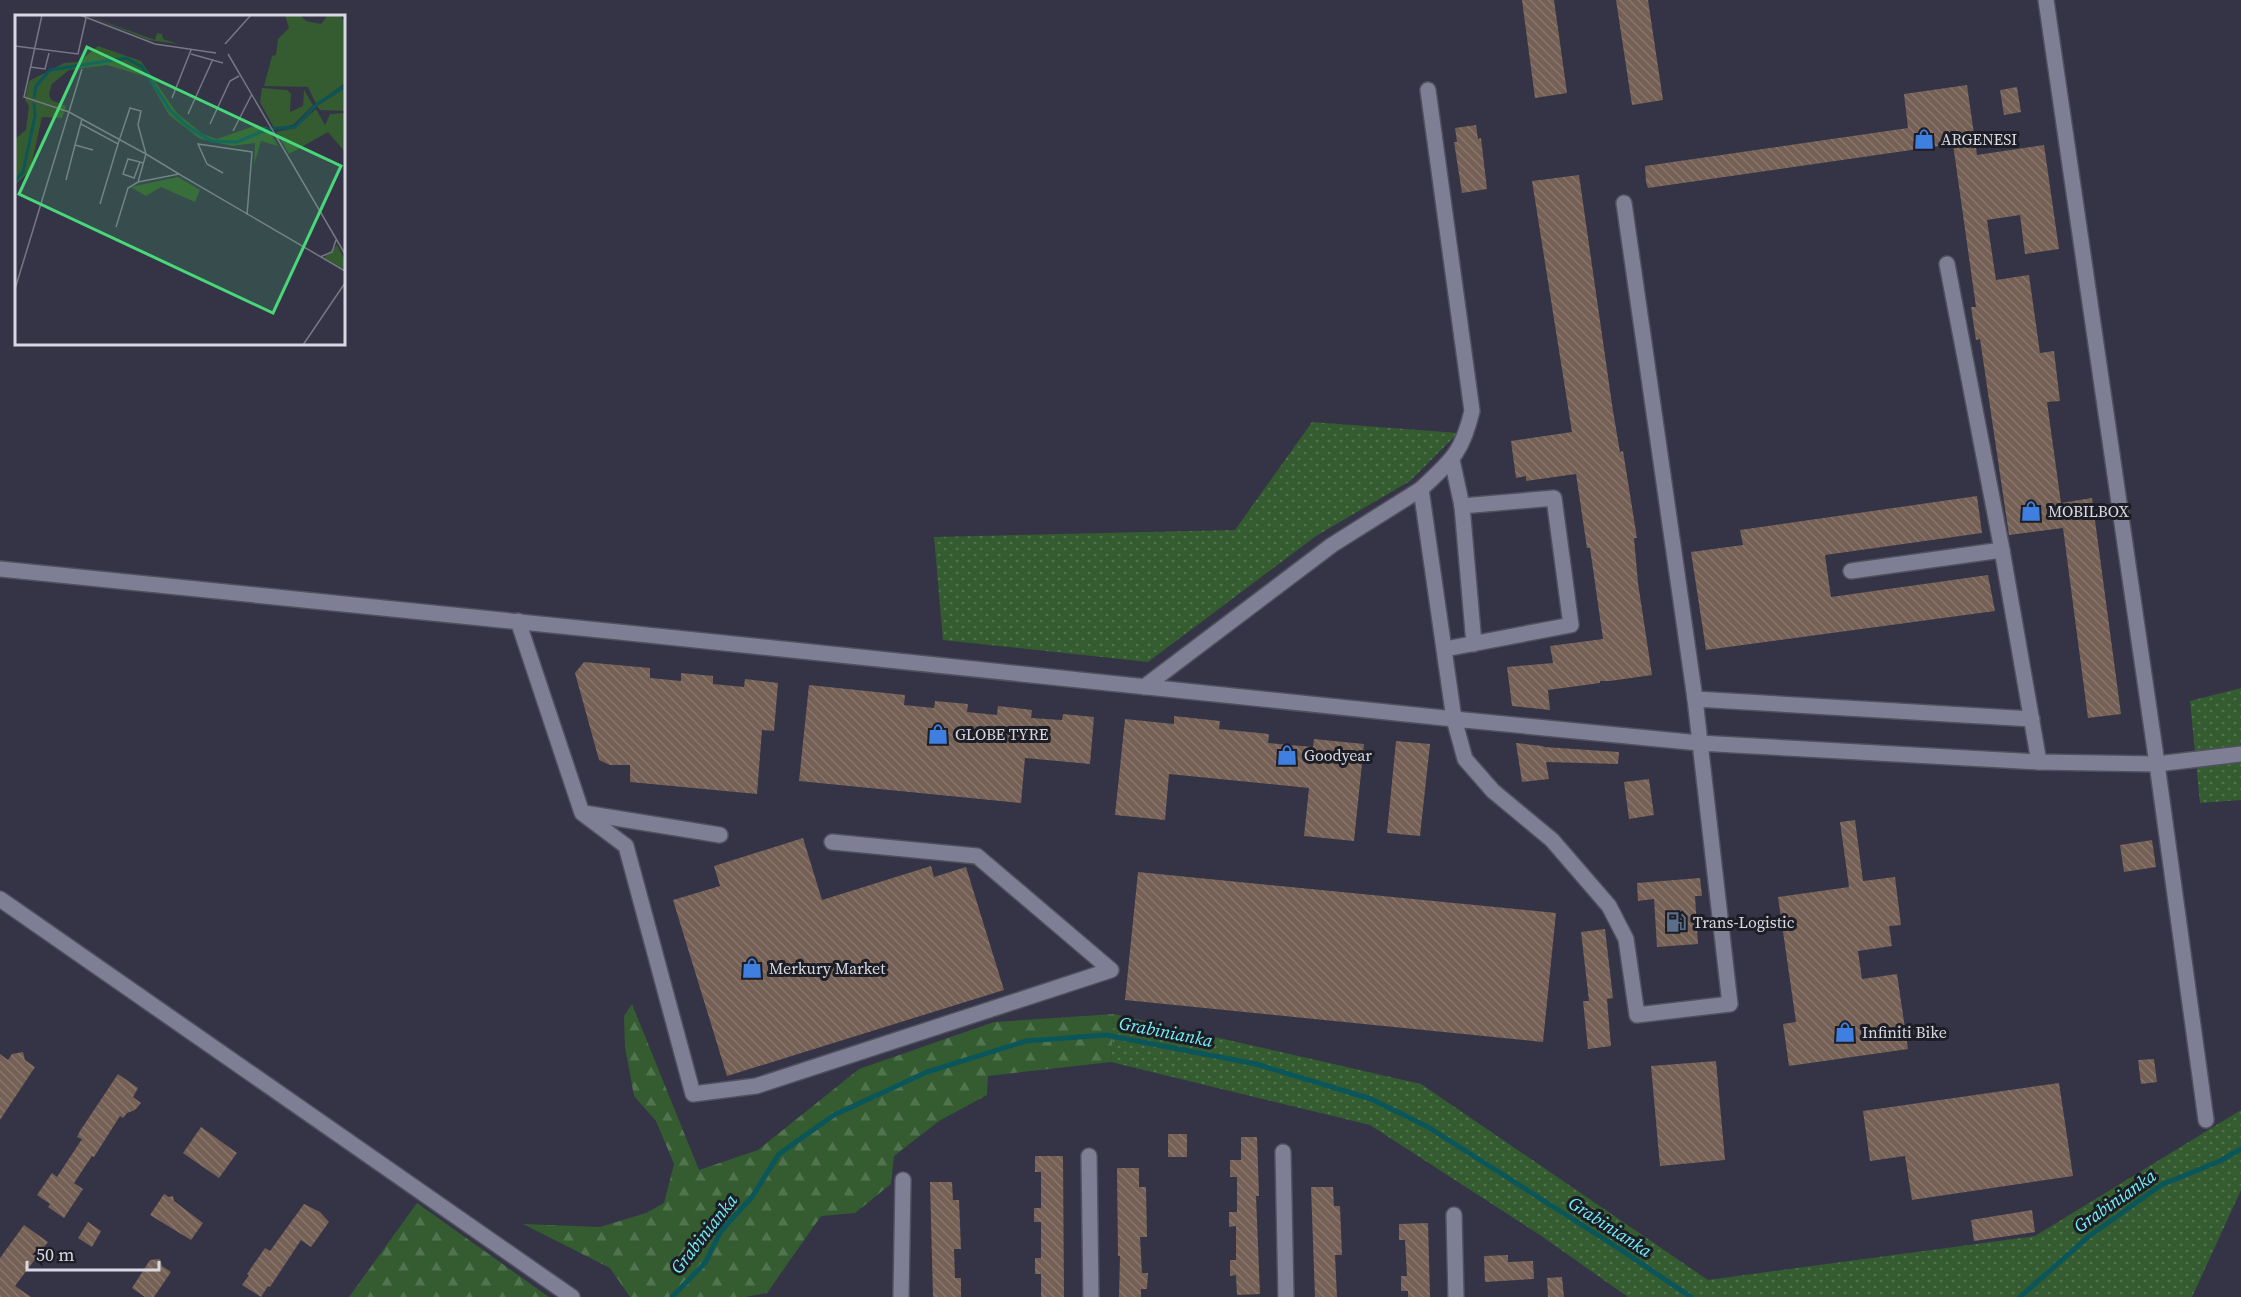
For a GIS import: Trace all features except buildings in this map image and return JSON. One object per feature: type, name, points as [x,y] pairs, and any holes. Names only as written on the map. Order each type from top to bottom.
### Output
[{"type":"street","points":[[2046,0],[2157,764],[2206,1120]]},
{"type":"street","points":[[1144,687],[1332,545],[1421,489],[1452,460],[1466,438],[1472,411],[1428,90]]},
{"type":"street","points":[[1421,489],[1454,719],[1465,759],[1493,791],[1552,840],[1610,906],[1626,939],[1637,1015],[1730,1004],[1695,699],[1624,203]]},
{"type":"street","points":[[1947,264],[2002,550],[2039,762]]},
{"type":"street","points":[[1452,460],[1462,506],[1474,644]]},
{"type":"street","points":[[1445,649],[1571,626],[1554,498],[1462,506]]},
{"type":"street","points":[[1851,571],[2002,550]]},
{"type":"street","points":[[0,569],[1699,743],[2039,762],[2157,764],[2241,754]]},
{"type":"street","points":[[518,621],[582,813],[626,846],[693,1094],[756,1086],[1111,970],[977,856],[832,842]]},
{"type":"street","points":[[1695,699],[2032,719]]},
{"type":"street","points":[[582,813],[720,835]]},
{"type":"street","points":[[0,899],[572,1297]]},
{"type":"street","points":[[1283,1152],[1286,1297]]},
{"type":"street","points":[[1089,1156],[1091,1297]]},
{"type":"street","points":[[901,1297],[903,1180]]},
{"type":"street","points":[[1454,1215],[1456,1297]]},
{"type":"green space","points":[[1312,422],[1458,433],[1410,481],[1316,536],[1148,662],[943,640],[934,537],[1235,530]]},
{"type":"green space","points":[[2241,688],[2241,800],[2200,803],[2190,701]]},
{"type":"green space","points":[[632,1004],[699,1170],[758,1150],[859,1069],[994,1022],[1114,1014],[1111,1062],[988,1076],[987,1095],[939,1121],[894,1156],[891,1184],[855,1213],[821,1216],[767,1293],[745,1297],[630,1297],[610,1268],[523,1224],[600,1227],[646,1213],[664,1203],[674,1164],[656,1121],[634,1096],[625,1047],[624,1016]]},
{"type":"green space","points":[[1114,1014],[1421,1084],[1708,1280],[2035,1236],[2241,1110],[2241,1190],[2192,1297],[1628,1297],[1540,1235],[1370,1125],[1111,1062]]},
{"type":"green space","points":[[417,1203],[549,1297],[349,1297]]},
{"type":"waterway","name":"Grabinianka","points":[[672,1297],[705,1263],[721,1231],[752,1197],[779,1154],[834,1115],[927,1072],[1026,1041],[1106,1035],[1256,1064],[1371,1099],[1428,1127],[1691,1297]]},
{"type":"waterway","name":"Grabinianka","points":[[2020,1297],[2088,1237],[2161,1185],[2220,1161],[2241,1149]]},
{"type":"place","name":"ARGENESI","points":[[1924,139]]},
{"type":"place","name":"MOBILBOX","points":[[2031,511]]},
{"type":"place","name":"GLOBE TYRE","points":[[938,734]]},
{"type":"place","name":"Goodyear","points":[[1287,755]]},
{"type":"place","name":"Trans-Logistic","points":[[1676,922]]},
{"type":"place","name":"Merkury Market","points":[[752,968]]},
{"type":"place","name":"Infiniti Bike","points":[[1845,1032]]}]
